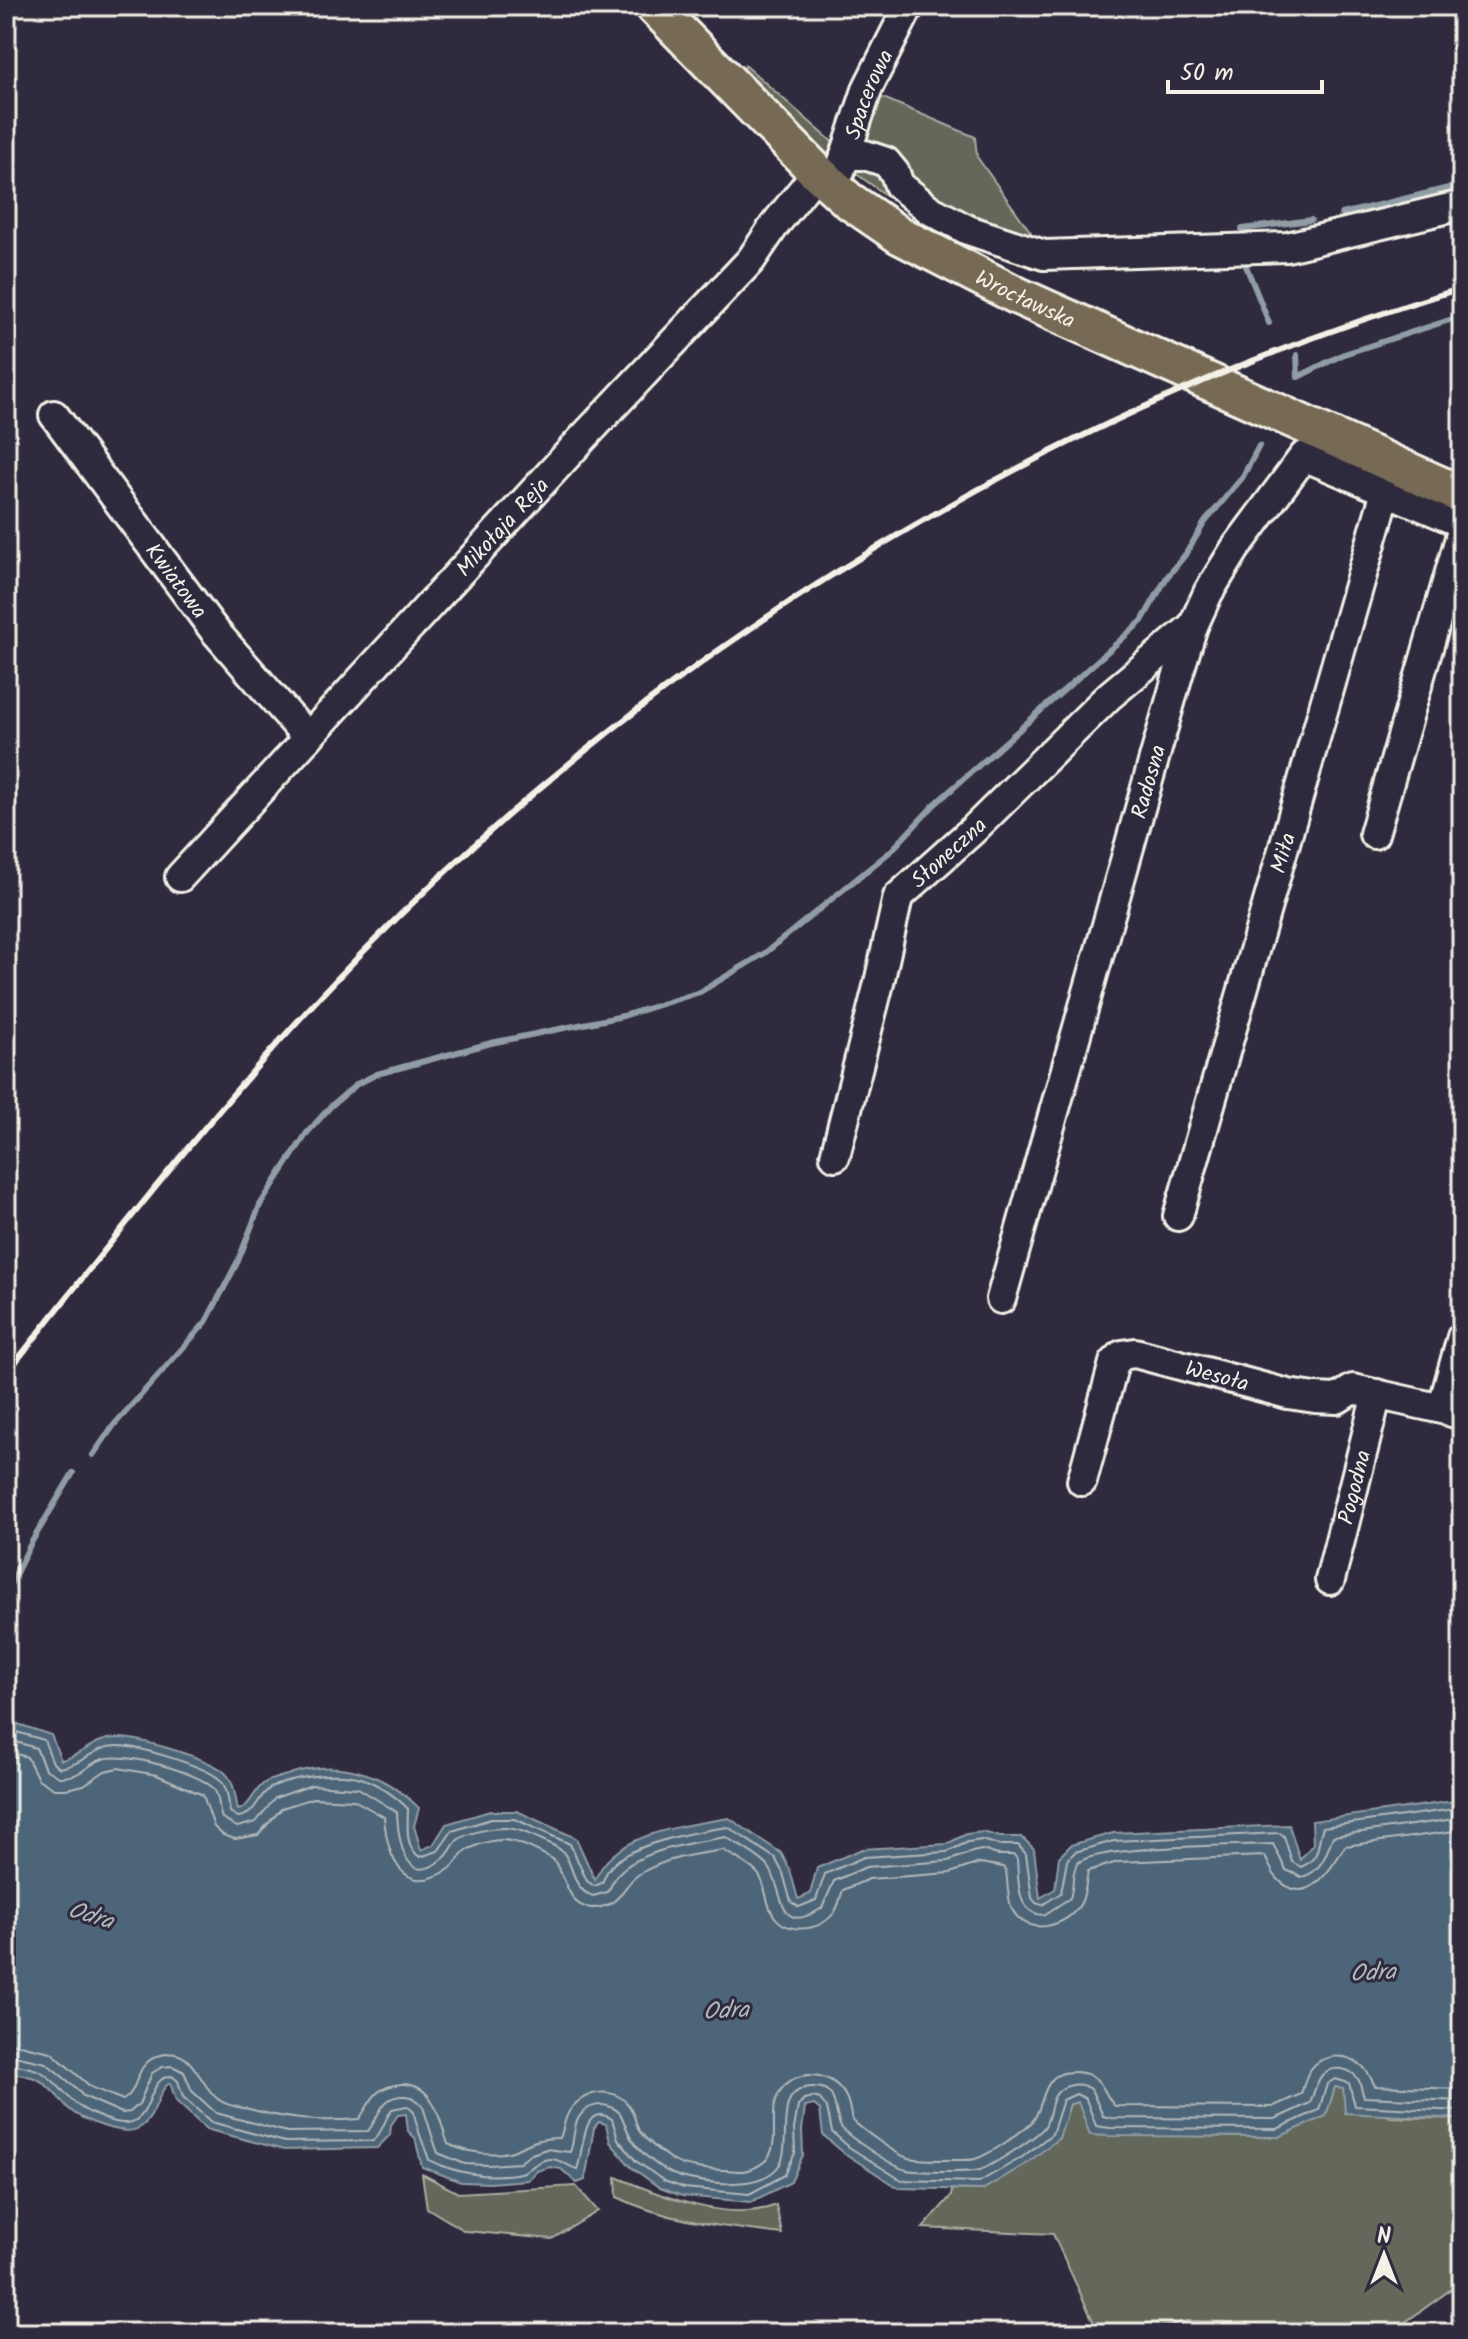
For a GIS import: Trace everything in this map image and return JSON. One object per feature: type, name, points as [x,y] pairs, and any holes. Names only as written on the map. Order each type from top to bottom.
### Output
[{"type":"main road","name":"Wrocławska","points":[[654,6],[832,171],[848,200],[899,235],[976,276],[1462,495]]},
{"type":"street","name":"Spacerowa","points":[[832,171],[868,87],[909,6]]},
{"type":"street","points":[[832,171],[865,155],[886,162],[895,173],[899,185],[930,210],[968,230],[1044,255],[1287,247],[1462,205]]},
{"type":"street","name":"Mikołaja Reja","points":[[180,877],[832,171]]},
{"type":"street","name":"Kwiatowa","points":[[54,415],[214,630],[308,738]]},
{"type":"street","name":"Radosna","points":[[1001,1299],[1193,626],[1221,571],[1304,456],[1462,523]]},
{"type":"street","name":"Miła","points":[[1178,1216],[1386,491]]},
{"type":"street","points":[[1374,834],[1462,531]]},
{"type":"street","name":"Słoneczna","points":[[835,1156],[898,897],[984,819],[1109,696],[1193,626]]},
{"type":"street","name":"Wesoła","points":[[1082,1481],[1114,1363],[1122,1355],[1135,1353],[1288,1394],[1337,1399],[1353,1389],[1452,1412],[1462,1337]]},
{"type":"street","name":"Pogodna","points":[[1330,1580],[1377,1394]]},
{"type":"shaded area","points":[[745,65],[836,145],[860,88],[975,137],[977,157],[1032,234],[930,220],[887,196],[833,157],[807,148],[743,73]]},
{"type":"shaded area","points":[[1334,2087],[1343,2087],[1390,2117],[1462,2119],[1462,2292],[1453,2288],[1390,2333],[1255,2333],[1232,2322],[1186,2321],[1138,2333],[1107,2333],[1094,2323],[1053,2234],[923,2228],[951,2196],[952,2189],[982,2190],[1059,2138],[1070,2104],[1079,2102],[1090,2135],[1279,2137],[1332,2098]]},
{"type":"shaded area","points":[[422,2174],[458,2193],[576,2186],[598,2211],[552,2239],[465,2231],[427,2208]]},
{"type":"shaded area","points":[[616,2177],[673,2199],[716,2209],[757,2210],[776,2205],[782,2234],[698,2222],[636,2205],[617,2197]]},
{"type":"water","name":"Odra","points":[[6,1720],[51,1735],[61,1760],[102,1741],[117,1738],[155,1745],[202,1760],[223,1771],[230,1779],[238,1810],[263,1784],[275,1778],[323,1768],[358,1771],[390,1785],[419,1808],[414,1826],[421,1850],[433,1845],[446,1824],[490,1811],[517,1811],[576,1838],[595,1880],[604,1864],[634,1841],[672,1828],[729,1818],[781,1853],[790,1870],[798,1899],[810,1894],[817,1868],[862,1849],[947,1844],[966,1834],[983,1832],[1000,1837],[1022,1837],[1034,1849],[1040,1898],[1055,1889],[1059,1857],[1071,1845],[1113,1833],[1289,1825],[1300,1860],[1313,1844],[1312,1821],[1462,1800],[1462,2119],[1345,2113],[1343,2088],[1335,2087],[1326,2116],[1279,2137],[1110,2136],[1090,2135],[1078,2102],[1070,2104],[1059,2138],[1026,2164],[982,2190],[899,2188],[844,2153],[823,2135],[820,2110],[814,2105],[805,2107],[803,2155],[791,2182],[751,2202],[682,2196],[660,2188],[631,2167],[610,2142],[606,2124],[599,2122],[594,2128],[585,2180],[577,2183],[561,2169],[550,2167],[537,2171],[528,2180],[490,2183],[461,2182],[422,2167],[415,2138],[408,2131],[406,2114],[398,2115],[391,2125],[390,2135],[377,2148],[284,2150],[206,2129],[176,2101],[170,2083],[150,2117],[139,2128],[123,2130],[103,2126],[69,2109],[42,2082],[30,2076],[6,2072]]},
{"type":"waterway","points":[[1342,214],[1457,186],[1462,179]]},
{"type":"waterway","points":[[1242,229],[1311,220]]},
{"type":"waterway","points":[[1244,261],[1269,323]]},
{"type":"waterway","points":[[1297,355],[1298,377],[1344,354],[1462,316]]},
{"type":"waterway","points":[[93,1455],[114,1425],[206,1322],[238,1261],[260,1205],[307,1133],[331,1106],[357,1084],[377,1074],[491,1043],[623,1016],[700,992],[765,953],[891,851],[934,805],[1142,621],[1167,577],[1205,522],[1242,478],[1259,446]]},
{"type":"waterway","points":[[6,1593],[31,1543],[73,1473]]},
{"type":"railway","points":[[6,1374],[178,1160],[313,1005],[360,955],[477,843],[601,738],[732,641],[869,552],[1011,472],[1158,401],[1308,340],[1462,288]]}]
